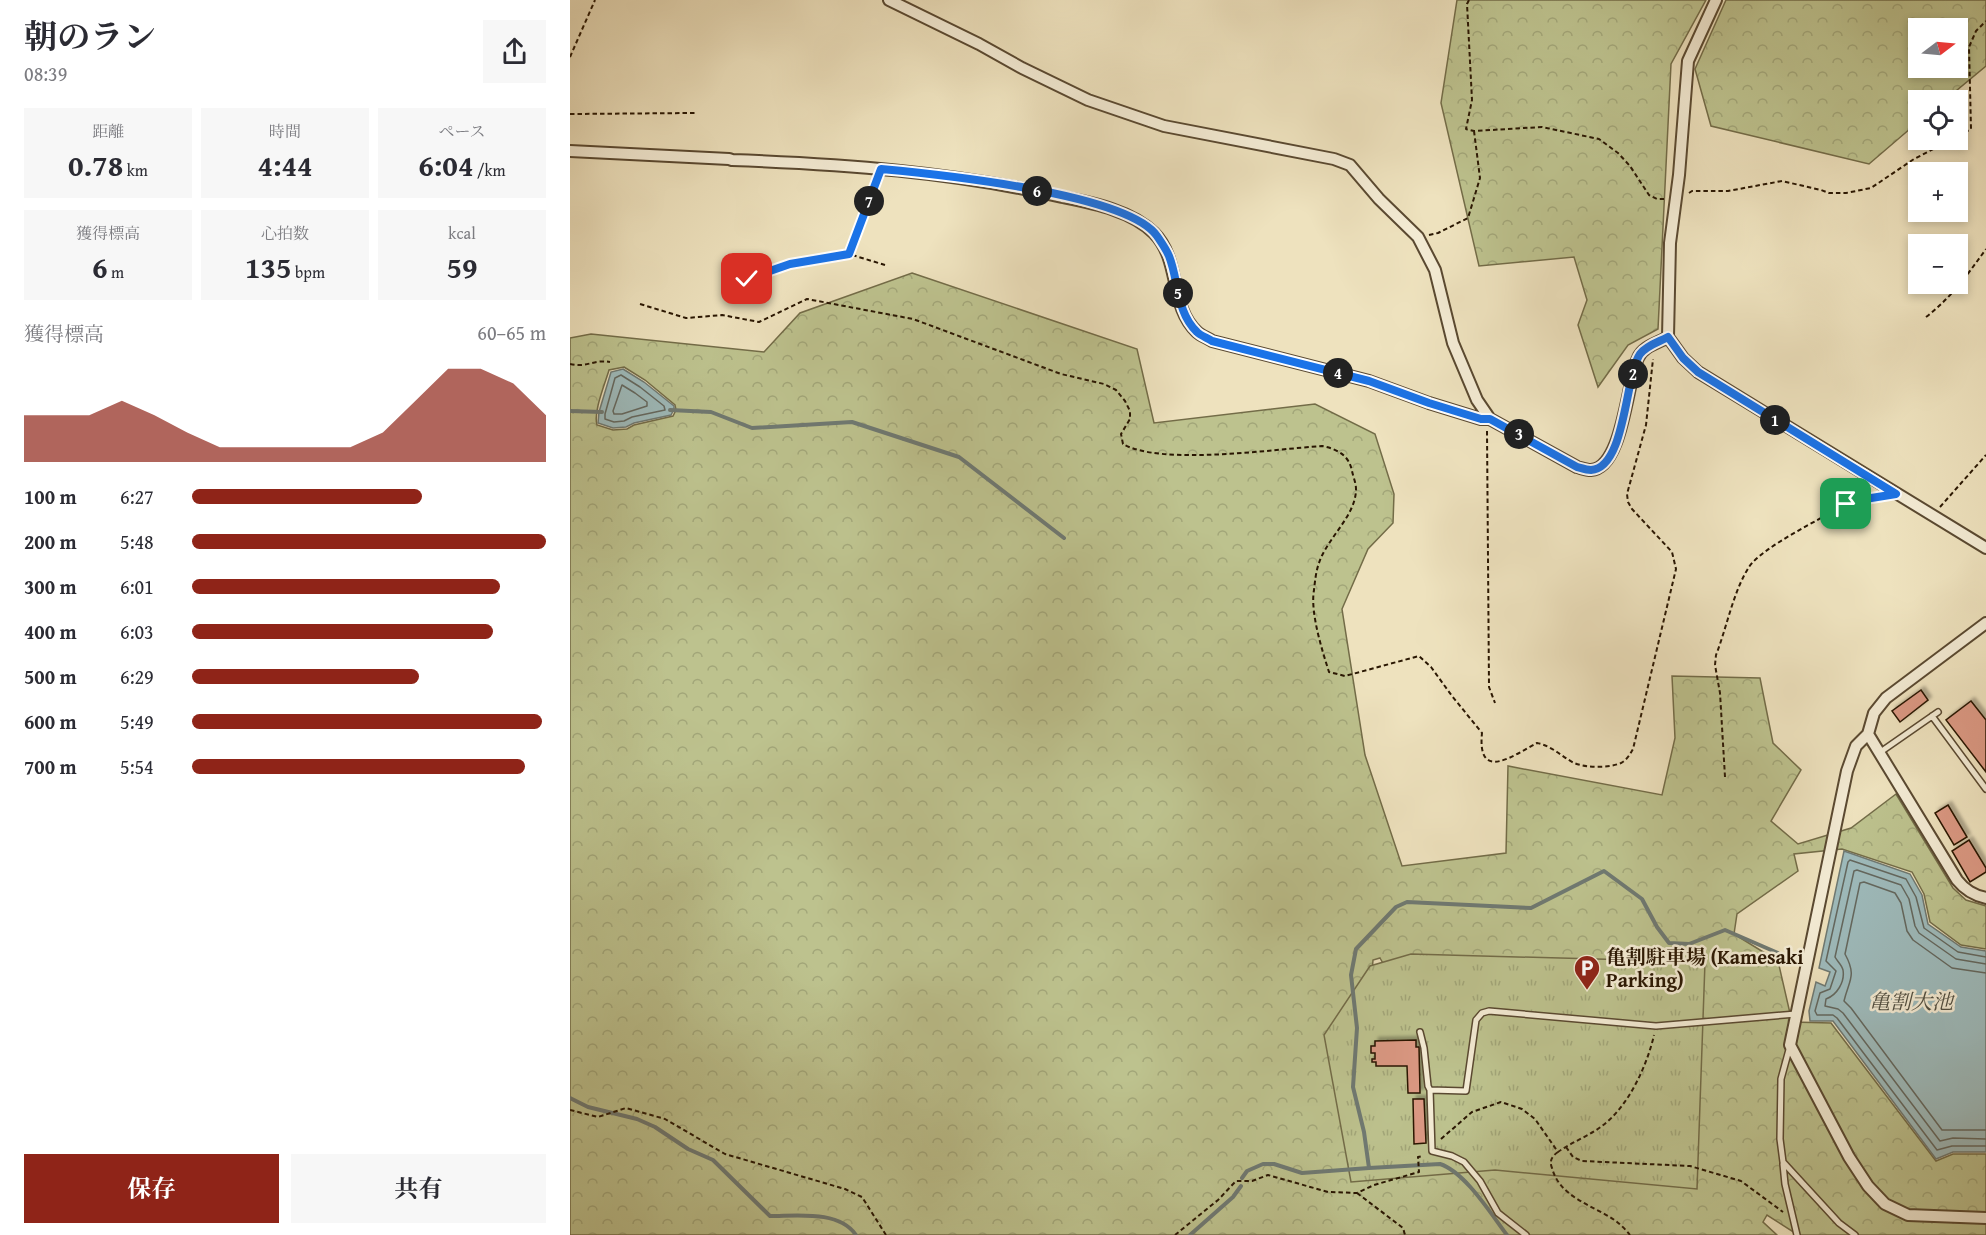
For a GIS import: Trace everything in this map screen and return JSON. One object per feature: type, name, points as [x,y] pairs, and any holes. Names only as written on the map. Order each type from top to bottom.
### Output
[{"type":"street","points":[[890,0],[1088,100],[1164,126],[1334,159],[1350,165],[1378,199],[1418,237],[1435,270],[1453,343],[1477,400],[1490,419],[1577,467],[1590,470],[1599,468],[1609,459],[1624,416],[1638,356],[1645,348],[1668,337]]},
{"type":"street","points":[[1716,0],[1688,61],[1670,243],[1668,337],[1683,358],[1698,372],[1986,548]]},
{"type":"street","points":[[570,151],[791,162],[944,174],[1018,187],[1098,205],[1137,220],[1155,233],[1169,255],[1185,317],[1197,332],[1212,341],[1369,381],[1439,407],[1481,419],[1490,419]]},
{"type":"street","points":[[1986,623],[1886,698],[1874,713],[1868,734],[1856,746],[1847,771],[1790,1045],[1849,1156],[1868,1186],[1885,1204],[1908,1215],[1986,1218]]},
{"type":"street","points":[[1868,734],[1957,880],[1963,888],[1986,898]]},
{"type":"lane","points":[[1879,753],[1935,714],[1986,789]]},
{"type":"lane","points":[[1430,1090],[1466,1091],[1476,1020],[1482,1013],[1505,1012],[1656,1026],[1796,1014]]},
{"type":"lane","points":[[1420,1032],[1430,1090],[1432,1151],[1464,1162],[1480,1181],[1498,1213],[1526,1235]]},
{"type":"lane","points":[[1790,1045],[1781,1079],[1780,1139],[1797,1235]]},
{"type":"lane","points":[[1783,1162],[1839,1223],[1855,1235]]},
{"type":"path","points":[[570,57],[595,0]]},
{"type":"path","points":[[1469,0],[1467,4],[1472,100],[1466,129],[1474,131],[1542,127],[1599,140],[1618,153],[1630,166],[1649,195],[1657,199],[1676,199],[1692,191],[1728,191],[1782,181],[1829,194],[1846,193],[1871,188],[1932,150]]},
{"type":"path","points":[[1968,131],[1971,129],[1969,47],[1976,31],[1986,21]]},
{"type":"path","points":[[570,114],[695,113]]},
{"type":"path","points":[[1418,237],[1438,233],[1468,218],[1480,178],[1474,131]]},
{"type":"path","points":[[849,254],[881,169]]},
{"type":"path","points":[[1926,317],[1941,306],[1986,249]]},
{"type":"path","points":[[737,286],[747,279],[790,264],[849,254],[885,265]]},
{"type":"path","points":[[640,304],[686,318],[722,315],[759,322],[807,299],[913,319],[1062,374],[1104,384],[1116,390],[1130,411],[1130,419],[1121,434],[1123,444],[1147,453],[1205,454],[1322,446],[1336,449],[1351,466],[1356,489],[1349,515],[1332,536],[1318,562],[1313,594],[1318,638],[1329,672],[1345,676],[1419,656],[1431,667],[1482,733],[1481,750],[1484,756],[1491,761],[1508,760],[1537,743],[1548,745],[1578,764],[1611,765],[1627,758],[1633,748],[1676,569],[1672,552],[1632,509],[1627,494],[1646,425],[1654,344]]},
{"type":"path","points":[[570,364],[582,367],[602,361],[610,362]]},
{"type":"path","points":[[1490,419],[1487,428],[1490,687],[1495,703]]},
{"type":"path","points":[[1933,516],[1986,455]]},
{"type":"path","points":[[1725,777],[1716,655],[1741,583],[1749,567],[1770,548],[1846,504],[1896,494]]},
{"type":"path","points":[[1630,1235],[1617,1222],[1572,1196],[1555,1179],[1550,1164],[1553,1156],[1558,1152],[1600,1128],[1618,1113],[1629,1097],[1652,1046],[1656,1026]]},
{"type":"path","points":[[1432,1147],[1472,1112],[1501,1102],[1522,1109],[1535,1119],[1558,1152]]},
{"type":"path","points":[[570,1109],[598,1117],[626,1108],[665,1119],[724,1154],[845,1189],[862,1197],[886,1235]]},
{"type":"path","points":[[1566,1147],[1573,1157],[1582,1161],[1690,1166],[1741,1181],[1781,1212],[1792,1214]]},
{"type":"path","points":[[1175,1235],[1218,1200],[1236,1181],[1252,1181],[1268,1175],[1328,1192],[1357,1193],[1374,1185],[1419,1172],[1418,1160]]},
{"type":"path","points":[[1357,1193],[1403,1228],[1405,1235]]},
{"type":"green space","points":[[1457,0],[1706,0],[1671,64],[1658,329],[1628,345],[1598,387],[1578,325],[1587,300],[1574,257],[1479,266],[1441,103]]},
{"type":"green space","points":[[1726,0],[1986,0],[1986,66],[1957,90],[1908,90],[1908,131],[1869,164],[1711,126],[1695,69]]},
{"type":"green space","points":[[912,273],[1137,349],[1154,423],[1315,404],[1375,434],[1394,494],[1393,523],[1368,549],[1342,609],[1365,755],[1402,866],[1506,853],[1508,766],[1662,795],[1675,738],[1672,676],[1760,678],[1773,743],[1801,770],[1771,821],[1798,844],[1851,828],[1896,794],[1953,888],[1966,900],[1986,906],[1986,949],[1961,945],[1930,922],[1924,894],[1912,872],[1842,849],[1794,854],[1798,871],[1737,914],[1734,934],[1778,961],[1792,1022],[1831,1023],[1936,1161],[1953,1154],[1986,1154],[1986,1235],[1798,1235],[1767,1215],[1763,1222],[1777,1235],[570,1235],[570,338],[591,334],[764,352],[800,313]],"holes":[[[624,367],[645,380],[675,405],[676,410],[673,416],[634,425],[627,429],[613,430],[597,425],[598,406],[609,370]],[[1380,958],[1394,983],[1371,986],[1373,960]]]},
{"type":"green space","points":[[1411,954],[1705,962],[1697,1189],[1495,1170],[1351,1182],[1324,1035],[1370,966]]},
{"type":"water","points":[[623,369],[644,382],[674,406],[671,415],[634,423],[626,427],[613,428],[598,423],[611,372]]},
{"type":"water","name":"亀割大池","points":[[1844,851],[1910,874],[1922,895],[1928,924],[1961,947],[1986,951],[1986,1152],[1953,1152],[1936,1159],[1833,1021],[1810,1021],[1809,1011],[1816,982],[1825,986],[1830,972],[1819,968]]},
{"type":"building","points":[[1921,690],[1928,700],[1900,722],[1892,711]]},
{"type":"building","points":[[1971,701],[1986,720],[1986,772],[1946,720]]},
{"type":"building","points":[[1948,805],[1967,837],[1954,845],[1935,813]]},
{"type":"building","points":[[1969,840],[1986,868],[1986,872],[1970,882],[1952,851]]},
{"type":"building","points":[[1416,1040],[1416,1047],[1419,1047],[1420,1093],[1408,1093],[1407,1066],[1376,1066],[1376,1062],[1372,1062],[1372,1059],[1375,1059],[1375,1053],[1371,1053],[1371,1046],[1375,1046],[1375,1041]]},
{"type":"building","points":[[1413,1099],[1424,1099],[1426,1143],[1414,1144]]},
{"type":"waterway","points":[[670,410],[711,412],[752,428],[852,422],[959,457],[1064,538]]},
{"type":"waterway","points":[[570,411],[602,412]]},
{"type":"waterway","points":[[1242,1178],[1247,1171],[1263,1164],[1274,1164],[1302,1173],[1369,1168],[1364,1132],[1353,1087],[1357,1028],[1351,975],[1356,949],[1396,907],[1407,902],[1531,908],[1604,871],[1642,899],[1657,927],[1669,943],[1689,944],[1725,930],[1778,953]]},
{"type":"waterway","points":[[570,1098],[588,1107],[637,1119],[655,1127],[688,1149],[713,1160],[770,1216],[805,1215],[828,1218],[849,1227],[856,1235]]},
{"type":"waterway","points":[[1369,1168],[1440,1164],[1449,1168],[1468,1184],[1507,1235]]},
{"type":"waterway","points":[[1190,1235],[1233,1197],[1241,1186]]},
{"type":"place","name":"亀割駐車場 (Kamesaki Parking)","points":[[1587,991]]},
{"type":"route","points":[[747,279],[790,264],[849,254],[881,169],[944,174],[1018,187],[1098,205],[1137,220],[1155,233],[1169,255],[1185,317],[1197,332],[1212,341],[1369,381],[1429,403],[1481,419],[1490,419],[1577,467],[1590,470],[1599,468],[1609,459],[1624,416],[1638,356],[1645,348],[1668,337],[1683,358],[1698,372],[1896,494],[1846,504]]}]
